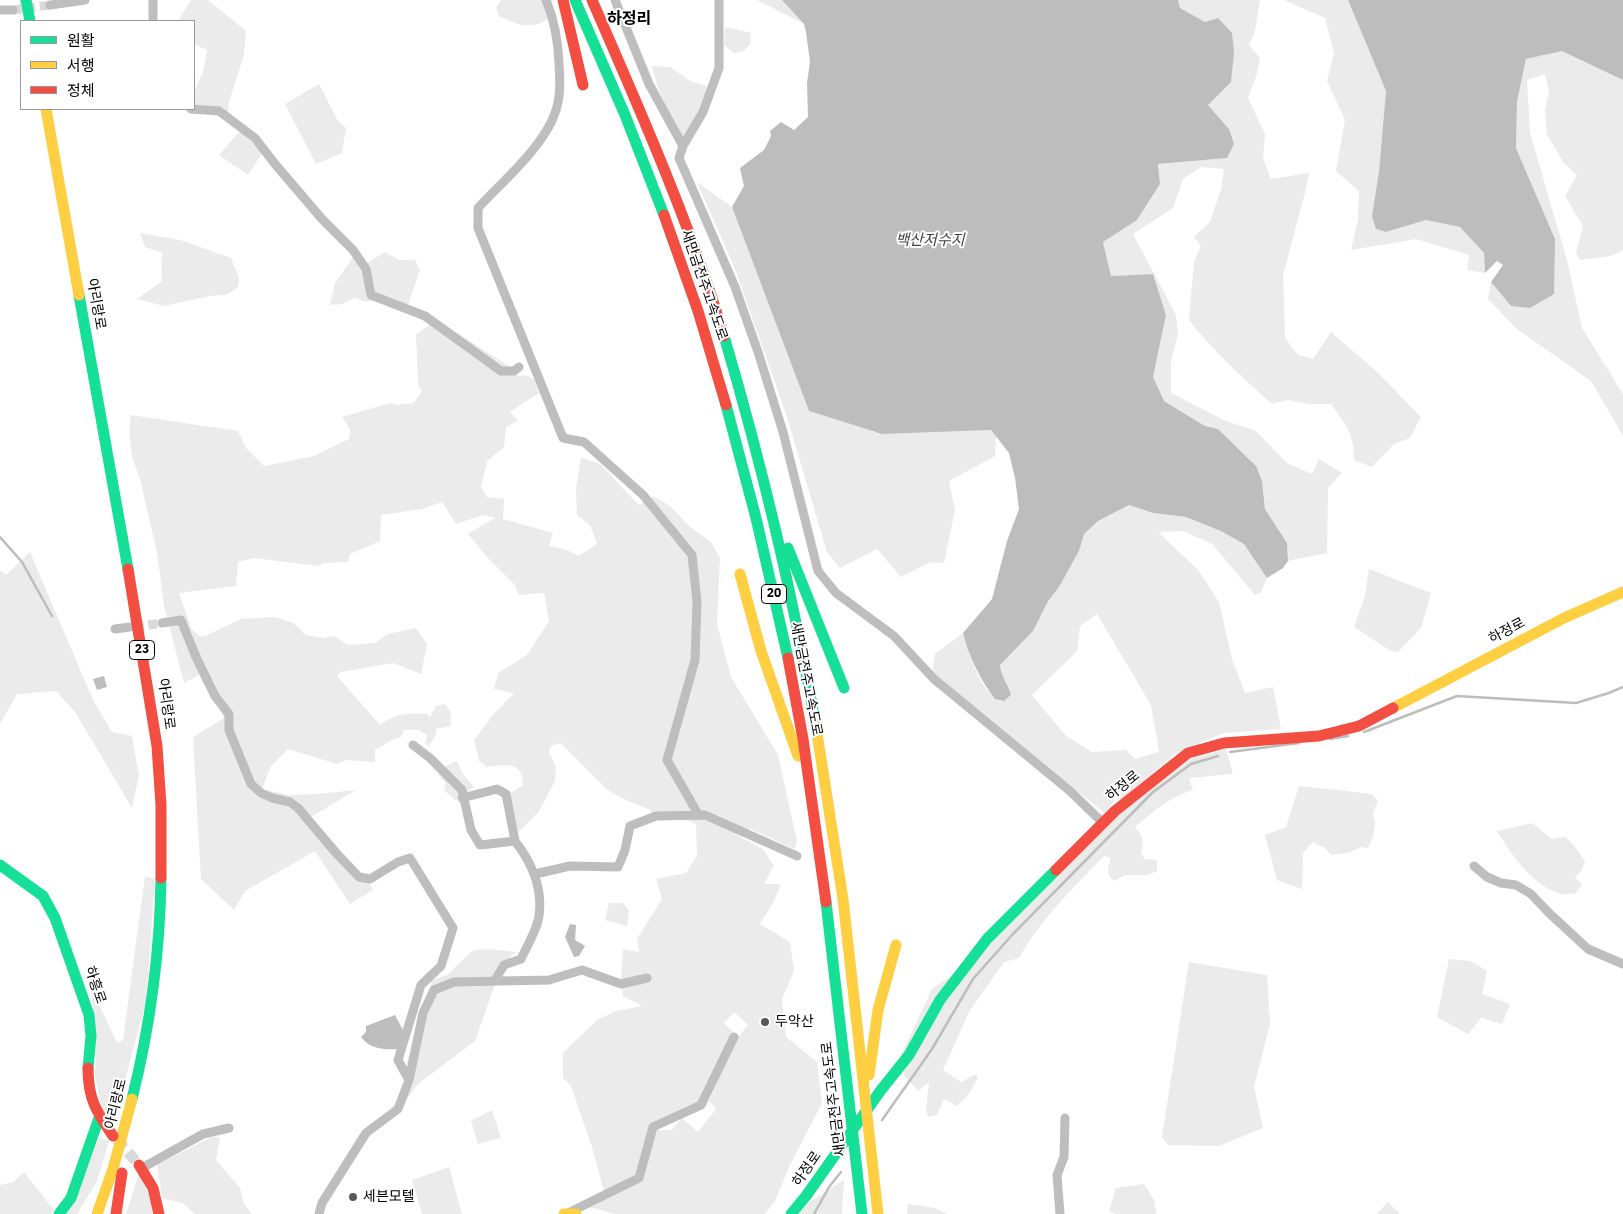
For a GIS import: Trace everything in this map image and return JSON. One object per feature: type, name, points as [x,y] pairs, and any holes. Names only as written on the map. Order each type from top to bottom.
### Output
[{"type":"main road","points":[[26,0],[30,20]]},
{"type":"main road","points":[[37,0],[40,20]]},
{"type":"main road","points":[[563,0],[583,85]]},
{"type":"main road","name":"새만금전주고속도로","points":[[575,0],[610,76],[653,184],[688,282],[714,363],[750,492],[773,591],[803,738],[818,840],[862,1214]]},
{"type":"main road","name":"새만금전주고속도로","points":[[592,0],[659,159],[695,254],[737,380],[768,498],[801,639],[828,796],[857,1013],[878,1214]]},
{"type":"main road","name":"아리랑로","points":[[46,110],[146,672],[157,747],[161,803],[159,934],[153,993],[140,1070],[119,1153],[96,1214]]},
{"type":"main road","name":"아리랑로","points":[[56,110],[154,660],[166,746],[170,802],[171,874],[169,933],[162,994],[144,1093],[122,1173],[107,1214]]},
{"type":"main road","points":[[768,498],[844,688]]},
{"type":"main road","points":[[740,574],[761,651],[796,747],[818,840]]},
{"type":"main road","name":"하정로","points":[[791,1214],[806,1196],[881,1090],[909,1055],[940,1000],[987,939],[1115,811],[1188,753],[1224,743],[1319,736],[1359,726],[1564,618],[1623,592]]},
{"type":"main road","name":"하흥로","points":[[0,865],[43,896],[55,918],[89,1015],[91,1036],[88,1059],[88,1084],[94,1110],[113,1136]]},
{"type":"main road","points":[[866,1101],[878,1010],[896,945]]},
{"type":"main road","points":[[59,1214],[71,1198],[99,1118]]},
{"type":"main road","points":[[141,1166],[153,1188],[159,1214]]},
{"type":"main road","name":"23","points":[[116,1214],[122,1173]]},
{"type":"main road","name":"23","points":[[86,1214],[105,1192]]},
{"type":"street","points":[[50,5],[85,0]]},
{"type":"street","points":[[153,0],[153,20]]},
{"type":"street","points":[[546,0],[555,23],[561,87],[555,114],[539,143],[478,208],[478,228],[563,438],[584,442],[643,495],[692,555],[697,602],[695,660],[667,760],[698,814]]},
{"type":"street","points":[[615,0],[649,84],[683,146]]},
{"type":"street","points":[[719,0],[719,68],[704,112],[683,146],[679,158],[735,287],[758,352],[783,432],[818,572],[836,593],[894,636],[934,679],[1070,791],[1103,823]]},
{"type":"street","points":[[0,10],[13,10]]},
{"type":"street","points":[[195,109],[219,111],[255,138],[322,219],[353,250],[366,269],[371,295],[425,316],[501,371],[514,371],[520,367]]},
{"type":"street","points":[[162,623],[181,620],[215,696],[229,714],[229,730],[252,784],[256,789],[272,798],[290,802],[298,808],[359,877],[370,879],[398,862],[410,858],[453,928],[441,966],[421,985],[398,1060],[408,1080]]},
{"type":"street","points":[[115,629],[130,628]]},
{"type":"street","points":[[413,744],[462,790],[462,798],[471,830],[480,845],[516,841]]},
{"type":"street","points":[[462,798],[497,789],[506,794],[516,841],[527,856],[535,874],[539,895],[539,917],[521,959],[504,965],[494,980]]},
{"type":"street","points":[[535,874],[570,866],[618,867],[626,850],[630,826],[656,816],[705,815],[797,856]]},
{"type":"street","points":[[1474,866],[1487,876],[1501,883],[1516,885],[1531,894],[1588,949],[1623,964]]},
{"type":"street","points":[[320,1214],[322,1202],[366,1133],[398,1109],[408,1080],[423,1013],[434,990],[454,982],[549,980],[582,970],[621,984],[646,978]]},
{"type":"street","points":[[569,1214],[640,1178],[653,1127],[701,1105],[734,1037]]},
{"type":"street","points":[[1060,1214],[1057,1175],[1064,1157],[1065,1118]]},
{"type":"street","points":[[141,1166],[203,1134],[229,1128]]},
{"type":"shaded area","points":[[191,0],[208,0],[246,31],[244,55],[228,105],[229,113],[216,108],[195,106],[195,90],[203,72],[207,50],[195,44],[195,20],[179,20]]},
{"type":"shaded area","points":[[501,0],[542,0],[551,18],[530,25],[513,22],[499,16],[496,8]]},
{"type":"shaded area","points":[[757,0],[782,0],[804,24]]},
{"type":"shaded area","points":[[1178,0],[1260,0],[1255,31],[1249,45],[1260,58],[1257,74],[1248,98],[1265,134],[1263,158],[1271,179],[1309,173],[1283,275],[1285,338],[1298,355],[1313,359],[1331,332],[1376,371],[1421,417],[1410,438],[1394,444],[1372,467],[1354,460],[1351,436],[1331,404],[1309,404],[1288,400],[1272,404],[1218,353],[1189,320],[1194,262],[1201,246],[1194,237],[1210,222],[1221,189],[1224,169],[1201,167],[1183,179],[1173,208],[1133,234],[1176,315],[1178,334],[1171,361],[1171,393],[1226,421],[1256,431],[1287,463],[1312,474],[1319,459],[1342,473],[1328,488],[1327,553],[1288,561],[1287,543],[1265,509],[1262,481],[1234,445],[1218,429],[1205,426],[1163,400],[1153,377],[1166,315],[1153,274],[1111,276],[1103,242],[1137,220],[1160,184],[1158,164],[1227,158],[1229,129],[1208,105],[1205,22],[1180,8]]},
{"type":"shaded area","points":[[1284,0],[1348,0],[1386,91],[1379,171],[1372,216],[1386,232],[1426,220],[1460,227],[1484,253],[1485,273],[1467,270],[1469,255],[1416,239],[1351,250],[1358,220],[1359,191],[1336,171],[1345,120],[1327,81],[1334,53],[1325,18]]},
{"type":"shaded area","points":[[725,27],[751,33],[750,45],[743,51],[734,53],[724,45]]},
{"type":"shaded area","points":[[1562,50],[1623,80],[1623,250],[1611,256],[1580,260],[1576,253],[1583,226],[1565,196],[1577,175],[1563,162],[1547,134],[1545,110],[1549,91],[1545,74],[1527,80],[1530,133],[1567,260],[1582,328],[1623,394],[1623,436],[1591,381],[1517,329],[1488,299],[1491,282],[1511,306],[1555,239],[1516,148],[1517,102],[1526,59]]},
{"type":"shaded area","points":[[652,66],[670,67],[690,81],[707,86],[702,108],[681,141],[658,88]]},
{"type":"shaded area","points":[[319,84],[338,121],[346,128],[342,153],[316,164],[285,104]]},
{"type":"shaded area","points":[[240,131],[260,149],[261,155],[248,175],[219,155]]},
{"type":"shaded area","points":[[697,182],[732,207],[809,411],[882,434],[991,430],[996,436],[995,456],[949,481],[955,510],[944,563],[931,562],[901,577],[877,549],[840,568],[827,552],[786,414],[735,269]]},
{"type":"shaded area","points":[[140,233],[180,240],[231,258],[239,278],[238,287],[226,295],[210,296],[164,306],[137,299],[162,281],[161,260],[163,253],[145,247]]},
{"type":"shaded area","points":[[385,252],[399,260],[415,260],[420,270],[406,311],[380,302],[354,298],[343,304],[330,305],[335,283],[354,256],[367,263]]},
{"type":"shaded area","points":[[437,320],[512,368],[518,376],[524,375],[534,379],[539,393],[510,412],[518,421],[506,427],[504,447],[487,461],[481,487],[487,497],[504,499],[503,519],[553,533],[549,546],[565,549],[579,556],[597,544],[590,525],[577,515],[576,488],[581,457],[600,464],[639,505],[653,496],[670,506],[689,526],[711,542],[720,558],[717,624],[731,677],[778,755],[797,841],[794,849],[751,829],[735,834],[764,850],[774,866],[764,884],[781,884],[773,903],[760,924],[790,942],[794,971],[782,999],[786,1037],[817,1062],[822,1103],[790,1165],[775,1201],[765,1214],[615,1214],[589,1207],[642,1178],[656,1130],[672,1130],[682,1118],[698,1132],[716,1109],[709,1101],[734,1042],[748,1025],[734,1012],[724,1023],[733,1032],[699,1103],[651,1124],[637,1174],[604,1191],[592,1147],[571,1086],[563,1078],[563,1053],[597,1020],[616,1011],[642,1006],[623,996],[622,987],[650,978],[643,973],[633,978],[621,980],[623,949],[639,952],[637,939],[662,899],[656,879],[686,873],[697,856],[696,824],[671,813],[652,815],[650,810],[606,789],[561,743],[551,746],[549,752],[556,767],[555,781],[538,813],[518,832],[509,794],[523,785],[520,772],[517,768],[506,765],[487,767],[479,761],[474,740],[492,716],[514,693],[494,689],[498,673],[527,655],[549,621],[544,593],[519,595],[515,585],[486,556],[468,534],[495,518],[483,515],[456,524],[442,502],[422,509],[381,515],[380,541],[350,554],[348,562],[323,563],[319,566],[254,558],[238,562],[236,586],[179,593],[191,628],[199,636],[205,636],[241,619],[275,617],[294,623],[306,635],[324,638],[334,636],[348,645],[375,643],[388,634],[416,628],[427,644],[421,674],[393,663],[341,672],[337,676],[380,725],[391,718],[402,715],[427,714],[430,717],[436,706],[445,704],[450,711],[451,726],[436,729],[436,735],[429,746],[425,744],[427,735],[419,730],[404,730],[401,737],[375,750],[375,762],[347,760],[337,764],[288,749],[271,766],[262,789],[289,795],[356,790],[311,817],[361,873],[370,876],[370,884],[373,890],[350,904],[315,851],[245,891],[234,910],[201,879],[193,737],[224,718],[199,675],[184,683],[164,606],[157,552],[140,479],[132,457],[129,431],[131,415],[238,431],[246,448],[264,466],[314,456],[349,439],[350,429],[342,417],[390,403],[398,405],[414,403],[422,391],[418,384],[416,334]]},
{"type":"shaded area","points":[[1129,505],[1153,513],[1186,517],[1221,530],[1244,544],[1267,578],[1261,592],[1255,595],[1212,544],[1183,531],[1158,532],[1198,570],[1219,602],[1232,659],[1245,693],[1273,687],[1281,729],[1224,733],[1177,752],[1121,800],[1104,784],[1115,799],[1105,813],[998,729],[932,673],[935,654],[963,633],[977,672],[988,691],[1001,701],[1011,696],[1000,665],[1033,631],[1048,601],[1059,587],[1079,551],[1084,534],[1098,521]],"holes":[[[1097,614],[1151,705],[1159,752],[1135,759],[1126,750],[1092,752],[1065,735],[1032,695],[1077,651],[1080,626]]]},
{"type":"shaded area","points":[[30,552],[93,700],[112,732],[132,736],[139,776],[132,808],[75,712],[56,691],[17,694],[0,724],[0,571],[7,574]]},
{"type":"shaded area","points":[[1369,569],[1431,593],[1421,628],[1398,652],[1391,651],[1354,627],[1365,596]]},
{"type":"shaded area","points":[[1226,749],[1233,774],[1189,778],[1193,790],[1169,801],[1135,827],[1142,839],[1141,853],[1145,859],[1157,860],[1157,871],[1147,875],[1125,875],[1114,881],[1108,873],[1111,858],[1104,856],[1047,917],[1019,958],[1004,962],[969,1012],[943,1070],[961,1082],[974,1075],[978,1076],[974,1085],[957,1106],[944,1099],[937,1115],[928,1117],[926,1111],[929,1082],[918,1091],[896,1066],[932,989],[974,960],[1123,811],[1155,784],[1191,759]]},
{"type":"shaded area","points":[[457,761],[463,774],[474,787],[455,800],[444,790],[446,783],[439,776],[438,772]]},
{"type":"shaded area","points":[[1299,786],[1372,794],[1378,801],[1373,813],[1375,823],[1373,836],[1368,848],[1361,847],[1348,853],[1331,855],[1325,848],[1313,842],[1303,853],[1302,889],[1277,880],[1265,835],[1286,827]]},
{"type":"shaded area","points":[[1533,823],[1552,839],[1565,837],[1572,843],[1585,861],[1582,870],[1575,877],[1582,885],[1576,893],[1561,894],[1541,884],[1516,859],[1497,831]]},
{"type":"shaded area","points":[[145,876],[155,879],[146,1001],[113,1125],[102,1110],[95,1077],[96,1047],[91,987],[117,1043],[123,1040]]},
{"type":"shaded area","points":[[609,903],[623,903],[629,911],[627,926],[605,920]]},
{"type":"shaded area","points":[[488,949],[516,952],[494,972],[494,987],[475,1041],[418,1084],[407,1099],[407,1063],[432,980],[447,975],[472,951]]},
{"type":"shaded area","points":[[1449,959],[1470,961],[1487,971],[1482,994],[1510,1004],[1502,1024],[1481,1018],[1468,1034],[1437,1017]]},
{"type":"shaded area","points":[[1189,962],[1267,975],[1270,1024],[1254,1087],[1263,1128],[1219,1146],[1168,1145],[1162,1137]]},
{"type":"shaded area","points":[[492,1110],[501,1138],[478,1144],[471,1121]]},
{"type":"shaded area","points":[[213,1136],[220,1138],[216,1160],[240,1188],[244,1204],[252,1214],[195,1214],[183,1203],[162,1198],[157,1165]]},
{"type":"shaded area","points":[[99,1138],[109,1141],[97,1181],[77,1214],[64,1214],[76,1198]]},
{"type":"shaded area","points":[[449,1167],[462,1214],[422,1214],[412,1180]]},
{"type":"shaded area","points":[[24,1172],[54,1210],[52,1214],[0,1214],[0,1185],[13,1182]]},
{"type":"shaded area","points":[[139,1173],[151,1201],[153,1214],[126,1214]]},
{"type":"shaded area","points":[[844,1180],[842,1214],[793,1214],[797,1210]]},
{"type":"shaded area","points":[[1144,1184],[1155,1202],[1156,1214],[1116,1214],[1109,1211],[1116,1188]]},
{"type":"shaded area","points":[[1388,1202],[1400,1214],[1377,1214]]},
{"type":"shaded area","points":[[908,1204],[935,1208],[947,1214],[907,1214]]},
{"type":"water","name":"백산저수지","points":[[782,0],[1178,0],[1180,8],[1205,22],[1218,18],[1232,33],[1234,52],[1231,82],[1208,105],[1229,129],[1234,144],[1227,158],[1158,164],[1160,184],[1137,220],[1103,242],[1111,276],[1153,274],[1166,315],[1153,377],[1164,401],[1205,426],[1218,429],[1256,466],[1262,481],[1265,509],[1287,543],[1288,561],[1283,568],[1267,578],[1244,544],[1221,531],[1186,517],[1153,513],[1129,505],[1098,521],[1084,534],[1079,551],[1059,587],[1048,601],[1033,631],[1000,665],[1011,695],[1004,701],[995,699],[976,668],[968,651],[963,633],[992,599],[1007,541],[1019,509],[1015,478],[1009,453],[991,430],[882,434],[809,411],[732,207],[744,186],[740,168],[764,150],[771,136],[770,131],[781,122],[794,130],[808,117],[807,83],[810,62],[806,32],[804,24]]},
{"type":"water","points":[[1348,0],[1623,0],[1623,80],[1562,51],[1526,59],[1517,102],[1516,148],[1555,239],[1554,294],[1530,308],[1511,306],[1491,282],[1503,265],[1497,261],[1485,273],[1484,253],[1460,227],[1426,220],[1386,232],[1376,229],[1372,216],[1379,171],[1386,91]]},
{"type":"water","points":[[104,676],[107,687],[97,690],[93,679]]},
{"type":"water","points":[[570,924],[576,925],[575,940],[585,946],[579,956],[574,957],[565,937]]},
{"type":"water","points":[[395,1015],[403,1030],[398,1049],[383,1049],[373,1046],[361,1037],[366,1032],[366,1026]]},
{"type":"waterway","points":[[0,537],[22,562],[52,616]]},
{"type":"waterway","points":[[1364,732],[1457,696],[1576,703],[1623,687]]},
{"type":"waterway","points":[[1330,739],[1348,736]]},
{"type":"waterway","points":[[1230,752],[1299,743]]},
{"type":"waterway","points":[[882,1120],[932,1049],[973,979],[1012,935],[1153,792],[1191,764],[1218,756]]},
{"type":"waterway","points":[[814,1214],[829,1187],[841,1172]]},
{"type":"tunnel","points":[[13,10],[50,5]]},
{"type":"tunnel","points":[[135,627],[162,623]]},
{"type":"tunnel","points":[[117,1140],[139,1165]]},
{"type":"traffic: fast","points":[[26,0],[30,20]]},
{"type":"traffic: fast","points":[[575,0],[625,115],[664,215]]},
{"type":"traffic: fast","points":[[79,295],[128,569]]},
{"type":"traffic: fast","points":[[724,336],[776,530],[816,727]]},
{"type":"traffic: fast","points":[[726,405],[756,518],[788,658]]},
{"type":"traffic: fast","points":[[788,548],[844,688]]},
{"type":"traffic: fast","points":[[0,865],[43,896],[55,918],[89,1015],[91,1036],[88,1068]]},
{"type":"traffic: fast","points":[[791,1214],[806,1196],[881,1090],[909,1055],[940,1000],[987,939],[1056,870]]},
{"type":"traffic: fast","points":[[132,1099],[144,1045],[153,989],[159,934],[161,878]]},
{"type":"traffic: fast","points":[[826,902],[862,1214]]},
{"type":"traffic: fast","points":[[59,1214],[71,1198],[99,1118]]},
{"type":"traffic: slow","points":[[46,110],[79,295]]},
{"type":"traffic: slow","points":[[740,574],[761,651],[798,756]]},
{"type":"traffic: slow","points":[[1393,708],[1564,618],[1623,592]]},
{"type":"traffic: slow","points":[[816,727],[843,899],[878,1214]]},
{"type":"traffic: slow","points":[[869,1075],[878,1010],[896,945]]},
{"type":"traffic: slow","points":[[97,1214],[113,1169],[132,1099]]},
{"type":"traffic: slow","points":[[564,1214],[576,1214]]},
{"type":"traffic: jam","points":[[563,0],[583,85]]},
{"type":"traffic: jam","points":[[592,0],[680,208],[724,336]]},
{"type":"traffic: jam","points":[[664,215],[698,311],[726,405]]},
{"type":"traffic: jam","points":[[128,569],[157,746],[161,805],[161,878]]},
{"type":"traffic: jam","points":[[788,658],[803,739],[826,902]]},
{"type":"traffic: jam","points":[[1056,870],[1115,811],[1188,753],[1224,743],[1319,736],[1359,726],[1393,708]]},
{"type":"traffic: jam","points":[[88,1068],[91,1097],[113,1136]]},
{"type":"traffic: jam","points":[[139,1165],[153,1188],[159,1214]]},
{"type":"traffic: jam","points":[[116,1214],[122,1173]]},
{"type":"place","name":"두악산","points":[[765,1022]]},
{"type":"place","name":"세븐모텔","points":[[353,1197]]},
{"type":"district","name":"하정리","points":[[629,19]]}]
